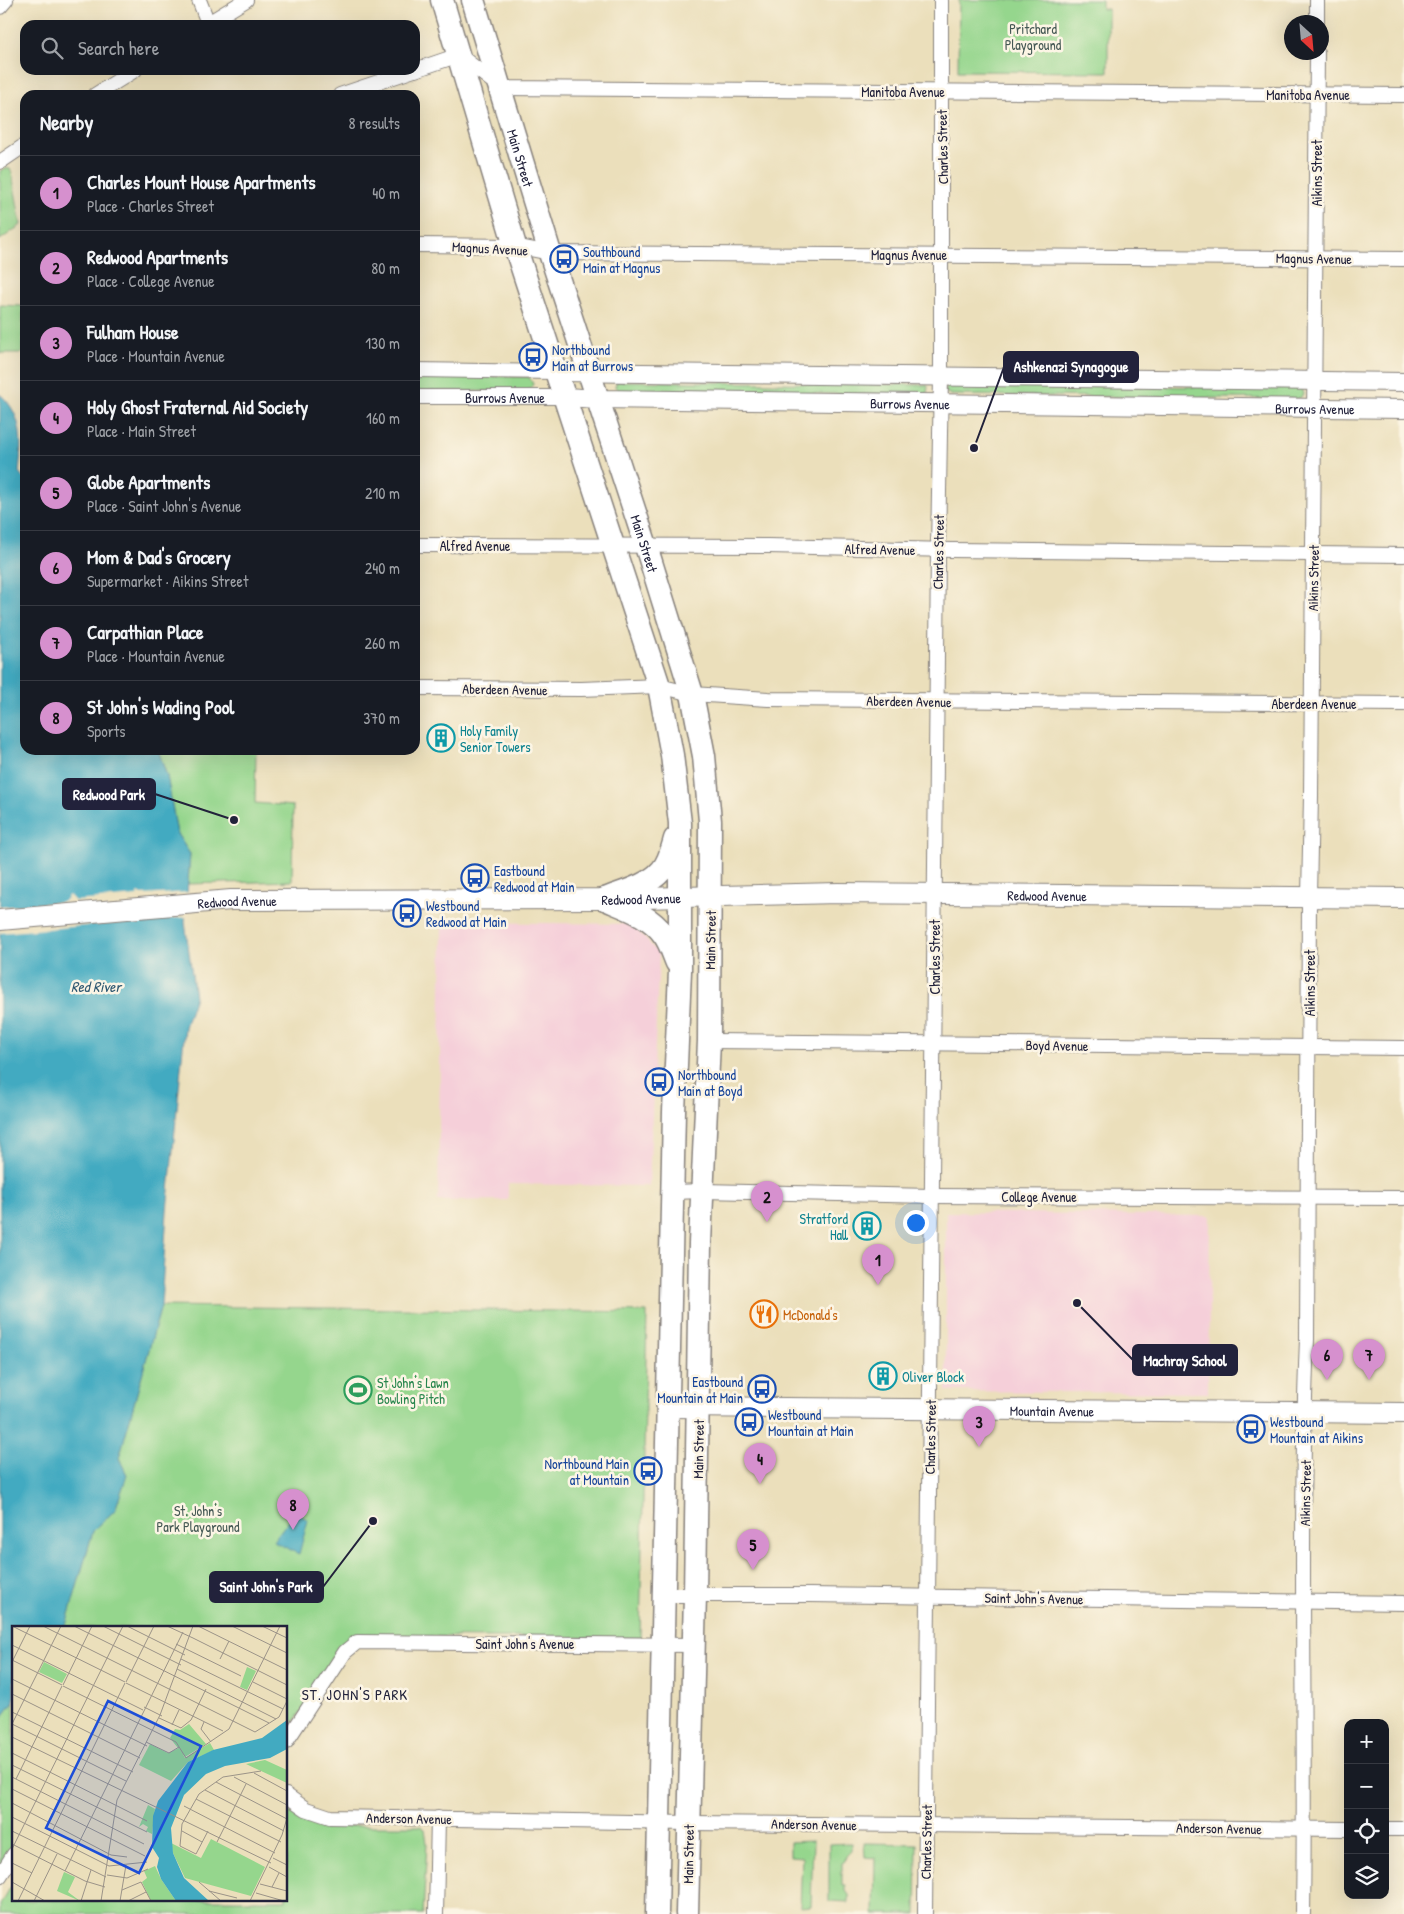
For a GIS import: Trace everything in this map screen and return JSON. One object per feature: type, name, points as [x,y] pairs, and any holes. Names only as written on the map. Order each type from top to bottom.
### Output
[{"type":"main road","points":[[442,0],[515,246],[659,686],[672,755],[680,823],[680,970],[673,1192],[657,1914]]},
{"type":"main road","name":"Main Street","points":[[473,0],[550,253],[646,546],[692,694],[704,756],[710,821],[709,1041],[700,1243],[699,1407],[687,1914]]},
{"type":"main road","points":[[605,899],[647,882],[661,871],[669,856],[680,823]]},
{"type":"main road","name":"Redwood Avenue","points":[[0,920],[231,900],[605,899],[798,893],[1404,898]]},
{"type":"main road","points":[[605,899],[640,914],[657,926],[665,936],[680,970]]},
{"type":"main road","name":"Mountain Avenue","points":[[668,1407],[1404,1413]]},
{"type":"street","points":[[0,7],[6,0]]},
{"type":"street","points":[[199,0],[205,20]]},
{"type":"street","points":[[213,20],[246,0]]},
{"type":"street","name":"Charles Street","points":[[925,1914],[934,893],[941,376],[941,0]]},
{"type":"street","points":[[1317,0],[1317,15]]},
{"type":"street","points":[[420,68],[458,55],[500,88]]},
{"type":"street","name":"Aikins Street","points":[[1303,1914],[1303,1602],[1317,60]]},
{"type":"street","points":[[104,90],[126,75]]},
{"type":"street","points":[[355,90],[400,75]]},
{"type":"street","name":"Manitoba Avenue","points":[[500,88],[1404,95]]},
{"type":"street","points":[[0,162],[20,148]]},
{"type":"street","name":"Magnus Avenue","points":[[420,245],[515,246],[550,253],[1404,258]]},
{"type":"street","name":"Burrows Avenue","points":[[420,370],[1404,382]]},
{"type":"street","name":"Burrows Avenue","points":[[420,397],[565,397],[598,399],[1404,409]]},
{"type":"street","name":"Alfred Avenue","points":[[420,545],[1404,555]]},
{"type":"street","name":"Aberdeen Avenue","points":[[420,688],[581,690],[659,686],[692,694],[768,699],[1404,704]]},
{"type":"street","name":"Boyd Avenue","points":[[709,1041],[1404,1048]]},
{"type":"street","name":"College Avenue","points":[[673,1192],[932,1196],[1404,1198]]},
{"type":"street","name":"Saint John's Avenue","points":[[664,1595],[1404,1603]]},
{"type":"street","name":"Saint John's Avenue","points":[[288,1739],[346,1652],[357,1642],[693,1645]]},
{"type":"street","name":"Anderson Avenue","points":[[288,1796],[306,1809],[330,1817],[689,1823],[1344,1829]]},
{"type":"street","points":[[436,1914],[438,1818]]},
{"type":"street","points":[[1389,1829],[1404,1829]]},
{"type":"street","points":[[0,1876],[12,1857]]},
{"type":"shaded area","points":[[442,922],[632,924],[659,954],[649,1186],[508,1184],[508,1200],[438,1201]]},
{"type":"shaded area","points":[[946,1212],[1210,1216],[1208,1393],[946,1391]]},
{"type":"green space","name":"Pritchard Playground","points":[[959,0],[1102,0],[1102,9],[1108,9],[1108,72],[958,71]]},
{"type":"green space","points":[[5,168],[10,169],[12,173],[20,226],[0,240],[0,171]]},
{"type":"green space","points":[[0,305],[20,306],[20,353],[0,353]]},
{"type":"green space","points":[[420,376],[529,377],[533,384],[529,391],[420,391]]},
{"type":"green space","points":[[617,381],[927,385],[928,387],[927,393],[924,395],[619,391],[615,387]]},
{"type":"green space","points":[[948,384],[1301,388],[1303,394],[1297,399],[951,395],[945,392]]},
{"type":"green space","points":[[160,755],[256,755],[255,803],[293,806],[292,881],[188,884],[190,854],[177,834],[167,776]]},
{"type":"green space","name":"St. John's Park Playground","points":[[161,1306],[647,1312],[640,1638],[354,1636],[288,1730],[288,1626],[66,1626],[93,1531],[115,1510],[127,1475],[119,1458]]},
{"type":"green space","points":[[12,1705],[12,1849],[0,1867],[0,1720]]},
{"type":"green space","points":[[288,1811],[308,1822],[326,1826],[420,1826],[425,1829],[427,1843],[423,1914],[0,1914],[0,1904],[12,1885],[12,1902],[288,1902]]},
{"type":"green space","points":[[813,1841],[811,1906],[800,1907],[802,1857],[790,1856],[790,1842]]},
{"type":"green space","points":[[851,1843],[851,1851],[842,1863],[842,1885],[845,1885],[845,1890],[849,1895],[849,1902],[829,1901],[829,1844]]},
{"type":"green space","points":[[864,1843],[917,1844],[916,1914],[874,1914],[875,1858],[865,1857]]},
{"type":"water","name":"Red River","points":[[0,394],[14,411],[20,430],[20,755],[160,755],[167,776],[177,834],[190,854],[185,922],[195,997],[185,1027],[167,1211],[161,1306],[119,1458],[127,1475],[115,1510],[93,1531],[66,1626],[12,1626],[12,1705],[0,1720]]},
{"type":"water","points":[[295,1512],[308,1520],[299,1554],[273,1541]]},
{"type":"pier","points":[[190,892],[188,917],[0,933],[0,907],[63,902],[69,895],[75,901],[137,896],[139,893],[142,895]]},
{"type":"place","name":"Southbound Main at Magnus","points":[[564,259]]},
{"type":"place","name":"Northbound Main at Burrows","points":[[533,357]]},
{"type":"place","name":"Ashkenazi Synagogue","points":[[974,448]]},
{"type":"place","name":"Holy Family Senior Towers","points":[[441,738]]},
{"type":"place","name":"Redwood Park","points":[[234,820]]},
{"type":"place","name":"Eastbound Redwood at Main","points":[[475,878]]},
{"type":"place","name":"Westbound Redwood at Main","points":[[407,913]]},
{"type":"place","name":"Northbound Main at Boyd","points":[[659,1082]]},
{"type":"place","name":"Redwood Apartments","points":[[767,1222]]},
{"type":"place","name":"Stratford Hall","points":[[867,1226]]},
{"type":"place","name":"Charles Mount House Apartments","points":[[878,1285]]},
{"type":"place","name":"Machray School","points":[[1077,1303]]},
{"type":"place","name":"McDonald's","points":[[764,1314]]},
{"type":"place","name":"Oliver Block","points":[[883,1376]]},
{"type":"place","name":"Mom & Dad's Grocery","points":[[1327,1380]]},
{"type":"place","name":"Carpathian Place","points":[[1369,1380]]},
{"type":"place","name":"Eastbound Mountain at Main","points":[[762,1389]]},
{"type":"place","name":"St John's Lawn Bowling Pitch","points":[[358,1390]]},
{"type":"place","name":"Westbound Mountain at Main","points":[[749,1422]]},
{"type":"place","name":"Westbound Mountain at Aikins","points":[[1251,1429]]},
{"type":"place","name":"Fulham House","points":[[979,1447]]},
{"type":"place","name":"Northbound Main at Mountain","points":[[648,1471]]},
{"type":"place","name":"Holy Ghost Fraternal Aid Society","points":[[760,1484]]},
{"type":"place","name":"Saint John's Park","points":[[373,1521]]},
{"type":"place","name":"St John's Wading Pool","points":[[293,1530]]},
{"type":"place","name":"Globe Apartments","points":[[753,1570]]},
{"type":"district","name":"ST. JOHN'S PARK","points":[[355,1694]]}]
